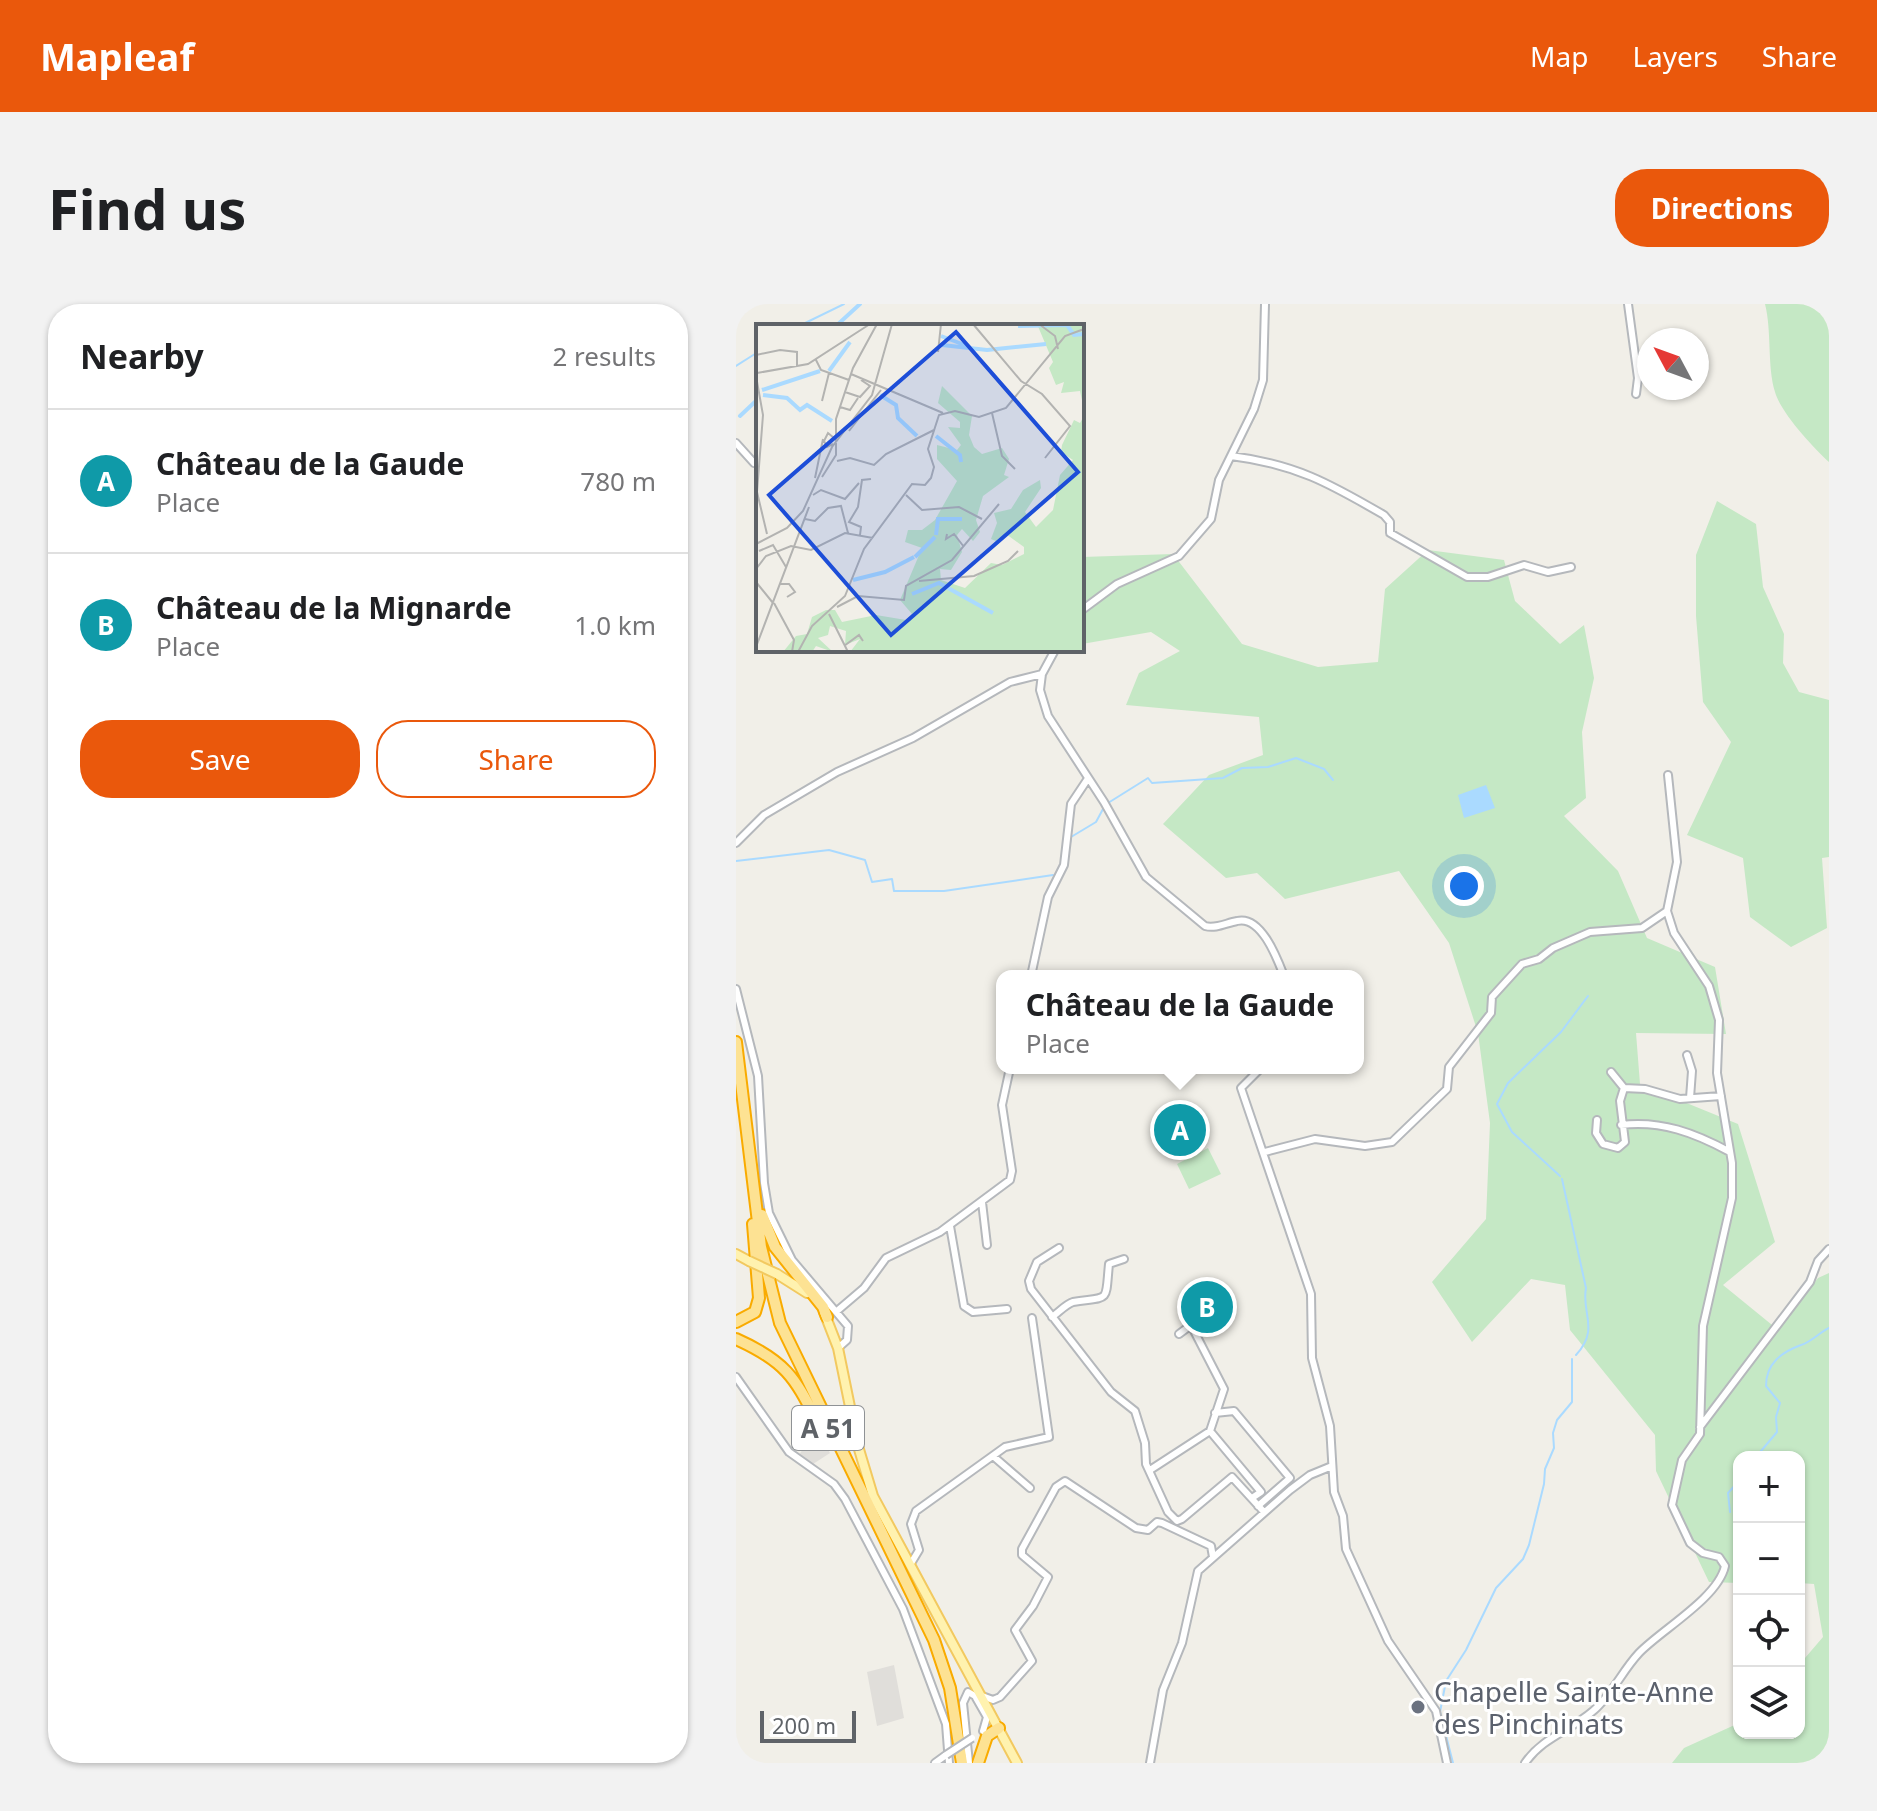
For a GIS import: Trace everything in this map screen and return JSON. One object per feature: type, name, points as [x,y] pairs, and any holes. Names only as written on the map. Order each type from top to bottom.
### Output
[{"type":"highway","name":"A 51","points":[[736,1042],[753,1222],[767,1298],[783,1344],[931,1646],[947,1695],[959,1763]]},
{"type":"highway","points":[[739,1076],[767,1231],[785,1260],[832,1314]]},
{"type":"highway","name":"A 51","points":[[739,1076],[761,1247],[774,1305],[797,1365],[934,1640],[950,1688],[959,1763]]},
{"type":"highway","points":[[736,1322],[750,1317],[758,1306],[753,1222]]},
{"type":"highway","points":[[736,1339],[770,1356],[790,1372],[845,1472]]},
{"type":"highway","points":[[978,1763],[987,1736],[996,1727]]},
{"type":"main road","points":[[736,1254],[806,1292],[832,1314],[869,1485],[1016,1761]]},
{"type":"main road","points":[[969,1674],[996,1727]]},
{"type":"street","points":[[1084,609],[1117,584],[1179,556],[1211,519],[1217,488],[1263,380],[1265,304]]},
{"type":"street","points":[[1628,304],[1638,378],[1636,394]]},
{"type":"street","points":[[736,443],[754,463]]},
{"type":"street","points":[[1231,456],[1307,472],[1322,479],[1384,515],[1390,522],[1390,533],[1467,577],[1488,577],[1524,565],[1548,572],[1571,567]]},
{"type":"street","points":[[1054,652],[1042,674],[1040,690],[1044,708],[1087,780],[1104,802],[1136,861],[1153,884],[1205,926],[1213,928],[1243,920],[1251,922],[1271,947],[1281,970]]},
{"type":"street","points":[[736,843],[768,813],[847,766],[913,738],[1010,682],[1042,674]]},
{"type":"street","points":[[1525,1763],[1545,1740],[1594,1710],[1644,1648],[1661,1638],[1721,1580],[1724,1561],[1690,1543],[1672,1505],[1682,1460],[1697,1442],[1700,1427],[1702,1330],[1732,1198],[1730,1153],[1716,1058],[1719,1020],[1713,999],[1693,957],[1674,933],[1667,911],[1677,862],[1668,775]]},
{"type":"street","points":[[1032,970],[1048,897],[1064,865],[1071,804],[1087,780]]},
{"type":"street","points":[[736,830],[744,836]]},
{"type":"street","points":[[1265,1152],[1315,1139],[1365,1146],[1392,1142],[1447,1089],[1449,1067],[1491,1013],[1492,997],[1522,964],[1539,959],[1553,948],[1590,932],[1642,928],[1667,911]]},
{"type":"street","points":[[736,989],[758,1076],[764,1183],[769,1213],[792,1260],[832,1314],[849,1330],[847,1340],[838,1348]]},
{"type":"street","points":[[1687,1055],[1692,1062],[1690,1098]]},
{"type":"street","points":[[1611,1072],[1624,1088],[1645,1089],[1669,1098],[1721,1096]]},
{"type":"street","points":[[832,1314],[864,1288],[886,1258],[950,1226],[1008,1183],[1012,1175],[1002,1115],[1009,1074]]},
{"type":"street","points":[[1255,1074],[1241,1088],[1311,1294],[1312,1358],[1330,1426],[1332,1466],[1346,1549],[1388,1641],[1436,1711],[1447,1763]]},
{"type":"street","points":[[1597,1120],[1596,1133],[1610,1148],[1625,1142],[1620,1094],[1624,1088]]},
{"type":"street","points":[[1621,1125],[1644,1122],[1685,1130],[1730,1153]]},
{"type":"street","points":[[982,1202],[987,1245]]},
{"type":"street","points":[[950,1226],[964,1306],[973,1312],[1007,1309]]},
{"type":"street","points":[[1059,1248],[1037,1262],[1029,1281],[1052,1317],[1111,1392],[1135,1411],[1150,1470],[1168,1512],[1177,1521],[1242,1469]]},
{"type":"street","points":[[1700,1427],[1810,1282],[1818,1261],[1829,1249]]},
{"type":"street","points":[[1052,1317],[1072,1303],[1090,1303],[1101,1297],[1110,1280],[1109,1264],[1124,1259]]},
{"type":"street","points":[[910,1565],[919,1550],[911,1519],[916,1511],[1014,1444],[1049,1437],[1032,1318]]},
{"type":"street","points":[[1150,1470],[1210,1431],[1224,1393],[1222,1383],[1191,1325],[1179,1334]]},
{"type":"street","points":[[736,1377],[781,1443],[799,1462],[834,1484],[845,1499],[903,1609],[946,1724],[949,1763]]},
{"type":"street","points":[[1215,1413],[1234,1411],[1290,1478],[1258,1506]]},
{"type":"street","points":[[1210,1431],[1261,1492],[1252,1498]]},
{"type":"street","points":[[993,1456],[1030,1488]]},
{"type":"street","points":[[1150,1763],[1163,1690],[1185,1632],[1194,1579],[1213,1557],[1264,1512],[1310,1475],[1332,1466]]},
{"type":"street","points":[[1232,1477],[1264,1512]]},
{"type":"street","points":[[982,1696],[993,1700],[1000,1697],[1032,1661],[1015,1630],[1048,1577],[1022,1555],[1022,1549],[1061,1483],[1068,1482],[1086,1497],[1142,1530],[1162,1523],[1211,1546],[1213,1557]]},
{"type":"street","points":[[969,1763],[963,1703],[968,1692],[975,1696],[987,1717],[983,1731]]},
{"type":"street","points":[[935,1763],[983,1731],[996,1727]]},
{"type":"shaded area","points":[[819,1436],[830,1453],[813,1464],[799,1455],[809,1440]]},
{"type":"shaded area","points":[[894,1665],[904,1718],[877,1726],[867,1672]]},
{"type":"green space","points":[[1765,304],[1829,304],[1829,462],[1798,429],[1778,400],[1771,371]]},
{"type":"green space","points":[[1717,501],[1756,524],[1763,587],[1784,634],[1783,663],[1799,692],[1829,700],[1829,857],[1822,858],[1827,928],[1791,947],[1750,917],[1743,858],[1687,835],[1731,742],[1703,702],[1696,616],[1696,555]]},
{"type":"green space","points":[[1428,550],[1504,560],[1515,601],[1560,644],[1584,625],[1594,678],[1582,732],[1586,798],[1564,816],[1618,871],[1647,938],[1715,967],[1726,1034],[1636,1033],[1640,1084],[1738,1124],[1775,1242],[1723,1285],[1777,1329],[1818,1278],[1829,1273],[1829,1763],[1672,1763],[1684,1748],[1733,1726],[1733,1739],[1805,1739],[1805,1658],[1823,1637],[1814,1584],[1805,1583],[1805,1451],[1733,1451],[1733,1583],[1709,1582],[1656,1471],[1655,1435],[1570,1330],[1565,1285],[1531,1279],[1472,1342],[1432,1282],[1486,1219],[1490,1123],[1478,1033],[1449,943],[1399,871],[1285,899],[1257,873],[1226,878],[1163,824],[1209,775],[1263,755],[1259,717],[1126,705],[1139,673],[1180,651],[1151,632],[1084,644],[1084,557],[1173,554],[1242,644],[1318,667],[1378,662],[1385,589]]},
{"type":"green space","points":[[1208,1148],[1221,1174],[1189,1189],[1177,1164]]},
{"type":"water","points":[[1486,785],[1495,808],[1464,818],[1458,795]]},
{"type":"waterway","points":[[803,324],[844,304]]},
{"type":"waterway","points":[[838,324],[860,304]]},
{"type":"waterway","points":[[736,366],[756,353]]},
{"type":"waterway","points":[[740,416],[756,401]]},
{"type":"waterway","points":[[1108,803],[1148,778],[1152,783],[1223,778],[1242,768],[1268,767],[1296,758],[1324,769],[1333,780]]},
{"type":"waterway","points":[[1068,855],[1071,837],[1096,822],[1103,809]]},
{"type":"waterway","points":[[736,861],[829,850],[865,860],[872,882],[892,879],[894,891],[944,891],[1053,875]]},
{"type":"waterway","points":[[1560,1176],[1512,1132],[1497,1104],[1508,1083],[1561,1032],[1588,996]]},
{"type":"waterway","points":[[1562,1179],[1586,1288],[1587,1337],[1576,1355]]},
{"type":"waterway","points":[[1761,1451],[1777,1432],[1776,1417],[1780,1403],[1766,1386],[1772,1365],[1788,1351],[1829,1328]]},
{"type":"waterway","points":[[1453,1763],[1440,1712],[1446,1681],[1466,1650],[1496,1588],[1523,1559],[1529,1545],[1545,1469],[1554,1448],[1553,1433],[1557,1420],[1572,1402],[1572,1359]]},
{"type":"waterway","points":[[1730,1512],[1728,1493],[1733,1488]]},
{"type":"place","name":"Château de la Gaude","points":[[1180,1130]]},
{"type":"place","name":"Château de la Mignarde","points":[[1207,1307]]},
{"type":"place","name":"Chapelle Sainte-Anne des Pinchinats","points":[[1418,1707]]}]
